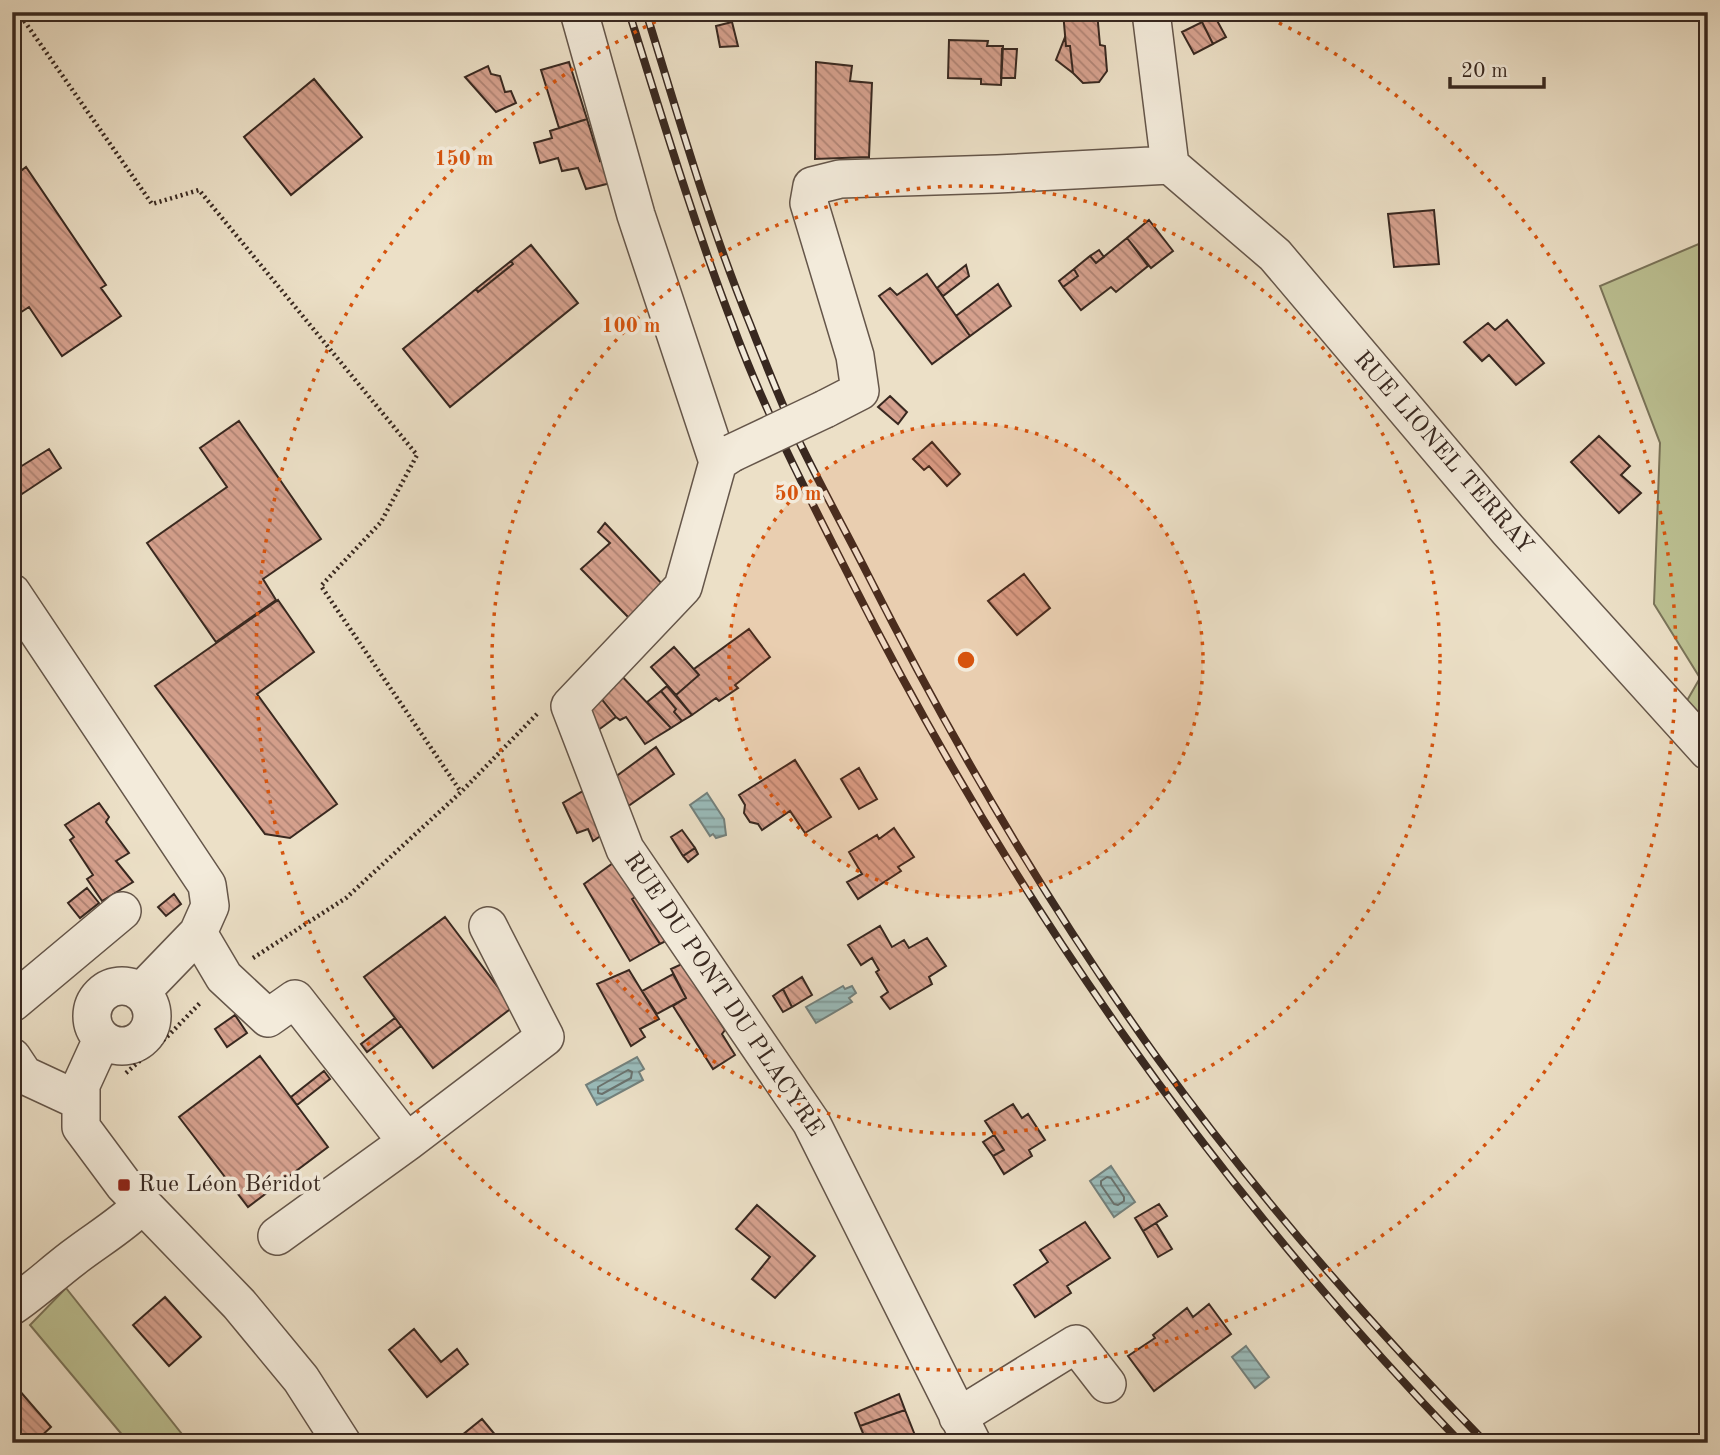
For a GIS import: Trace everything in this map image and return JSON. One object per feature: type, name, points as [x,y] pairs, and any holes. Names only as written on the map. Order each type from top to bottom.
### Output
[{"type":"street","points":[[570,706],[683,587],[725,457],[636,215],[579,12]]},
{"type":"street","points":[[725,457],[860,391],[855,356],[809,203],[812,186],[840,179],[1170,165],[1151,12]]},
{"type":"street","name":"RUE LIONEL TERRAY","points":[[1170,165],[1275,255],[1508,530],[1708,751]]},
{"type":"street","points":[[12,593],[207,885],[211,906],[198,933],[141,992],[124,985],[115,987],[106,990],[93,1004],[92,1023],[102,1039],[81,1085],[80,1114]]},
{"type":"street","name":"RUE DU PONT DU PLACYRE","points":[[570,706],[625,849],[811,1122],[965,1430]]},
{"type":"street","points":[[12,1003],[122,911]]},
{"type":"street","points":[[277,1236],[545,1037],[488,926]]},
{"type":"street","points":[[198,933],[224,977],[268,1018],[295,999],[407,1142]]},
{"type":"street","points":[[12,1057],[24,1075],[80,1114],[124,1185],[190,1250],[239,1304],[301,1379],[342,1443]]},
{"type":"street","points":[[12,1306],[126,1221],[142,1205]]},
{"type":"street","points":[[965,1430],[1076,1344],[1107,1384]]},
{"type":"path","points":[[18,12],[152,205],[199,190],[416,455],[381,522],[321,586],[461,792]]},
{"type":"path","points":[[119,1079],[169,1035],[224,977],[346,898],[461,792],[548,702],[559,701],[570,706]]},
{"type":"green space","points":[[1708,240],[1708,731],[1681,711],[1700,678],[1654,604],[1660,443],[1600,286]]},
{"type":"green space","points":[[66,1288],[189,1443],[129,1443],[30,1325]]},
{"type":"water","points":[[707,793],[724,819],[726,835],[716,838],[713,834],[710,836],[690,805]]},
{"type":"water","points":[[843,986],[845,989],[852,986],[856,993],[849,998],[852,1002],[816,1023],[806,1007]]},
{"type":"water","points":[[637,1057],[644,1069],[639,1072],[643,1080],[597,1105],[586,1085]]},
{"type":"water","points":[[1111,1166],[1135,1202],[1114,1217],[1090,1181]]},
{"type":"water","points":[[1246,1346],[1269,1377],[1255,1388],[1232,1357]]},
{"type":"building","points":[[1063,12],[1097,12],[1100,45],[1105,46],[1107,71],[1099,82],[1083,83],[1073,73],[1070,46],[1066,46]]},
{"type":"building","points":[[1214,15],[1226,37],[1213,44],[1202,22]]},
{"type":"building","points":[[732,22],[738,46],[720,47],[716,26]]},
{"type":"building","points":[[1202,22],[1213,44],[1194,54],[1182,32]]},
{"type":"building","points":[[1065,37],[1066,46],[1070,46],[1073,73],[1056,60]]},
{"type":"building","points":[[949,40],[988,41],[987,46],[1003,46],[1001,85],[981,84],[981,79],[948,78]]},
{"type":"building","points":[[1002,49],[1017,49],[1015,78],[1001,78]]},
{"type":"building","points":[[569,62],[587,119],[559,128],[541,70]]},
{"type":"building","points":[[816,62],[852,66],[850,81],[872,83],[869,157],[815,159]]},
{"type":"building","points":[[488,66],[491,74],[500,76],[505,92],[511,91],[516,103],[496,112],[465,77]]},
{"type":"building","points":[[314,79],[362,137],[291,195],[244,137]]},
{"type":"building","points":[[587,119],[600,161],[604,159],[611,183],[586,189],[578,168],[562,171],[558,158],[540,163],[534,143],[552,138],[550,131]]},
{"type":"building","points":[[12,156],[22,170],[26,167],[106,285],[101,288],[121,316],[62,356],[29,307],[12,318]]},
{"type":"building","points":[[1434,210],[1439,264],[1394,267],[1388,214]]},
{"type":"building","points":[[1149,220],[1173,251],[1151,268],[1127,238]]},
{"type":"building","points":[[1127,238],[1148,266],[1116,292],[1111,287],[1081,310],[1063,287],[1078,276],[1074,269],[1090,256],[1096,263]]},
{"type":"building","points":[[531,245],[578,303],[450,407],[403,349],[476,289],[478,292],[513,264],[511,261]]},
{"type":"building","points":[[1099,250],[1104,257],[1096,263],[1090,256]]},
{"type":"building","points":[[511,261],[513,264],[478,292],[476,289]]},
{"type":"building","points":[[966,265],[969,276],[943,296],[937,288]]},
{"type":"building","points":[[1074,269],[1078,276],[1063,287],[1059,281]]},
{"type":"building","points":[[927,274],[970,336],[932,364],[879,296],[890,288],[897,295]]},
{"type":"building","points":[[998,284],[1011,306],[970,336],[956,316]]},
{"type":"building","points":[[1507,320],[1544,363],[1516,385],[1489,355],[1482,361],[1464,342],[1488,323],[1495,330]]},
{"type":"building","points":[[890,396],[907,412],[898,424],[878,407]]},
{"type":"building","points":[[239,421],[321,539],[263,579],[276,600],[216,642],[147,543],[227,487],[200,448]]},
{"type":"building","points":[[1599,436],[1630,466],[1621,475],[1641,493],[1619,513],[1571,462]]},
{"type":"building","points":[[932,442],[960,474],[947,486],[929,466],[924,470],[913,459]]},
{"type":"building","points":[[49,449],[61,468],[22,494],[12,480],[12,472]]},
{"type":"building","points":[[605,523],[665,587],[631,620],[581,569],[610,543],[598,532]]},
{"type":"building","points":[[1024,574],[1050,608],[1017,635],[988,601]]},
{"type":"building","points":[[278,600],[314,652],[257,694],[337,804],[290,838],[265,834],[155,686]]},
{"type":"building","points":[[749,629],[770,657],[735,685],[738,688],[719,701],[716,698],[692,715],[676,695],[699,675],[694,669]]},
{"type":"building","points":[[674,647],[699,675],[676,695],[651,667]]},
{"type":"building","points":[[617,671],[671,728],[645,744],[626,717],[620,720],[616,717],[596,692]]},
{"type":"building","points":[[667,686],[692,715],[682,721],[674,712],[676,709],[661,691]]},
{"type":"building","points":[[661,691],[682,721],[671,728],[647,702]]},
{"type":"building","points":[[596,692],[616,717],[597,731],[584,716]]},
{"type":"building","points":[[656,747],[674,774],[624,809],[607,783]]},
{"type":"building","points":[[795,760],[831,817],[805,833],[790,811],[762,830],[758,824],[750,822],[744,813],[745,805],[739,795]]},
{"type":"building","points":[[859,768],[877,799],[859,809],[841,779]]},
{"type":"building","points":[[583,791],[605,833],[593,841],[588,829],[577,833],[563,803]]},
{"type":"building","points":[[99,803],[109,817],[106,822],[129,853],[116,861],[133,882],[102,901],[87,879],[93,875],[70,840],[74,837],[65,825]]},
{"type":"building","points":[[894,828],[914,857],[898,867],[901,871],[858,899],[847,882],[862,874],[849,852],[877,835],[879,839]]},
{"type":"building","points":[[682,830],[695,848],[683,856],[671,837]]},
{"type":"building","points":[[695,848],[698,854],[688,862],[683,856]]},
{"type":"building","points":[[620,858],[642,893],[632,899],[660,944],[630,961],[584,884]]},
{"type":"building","points":[[87,888],[99,903],[80,918],[68,903]]},
{"type":"building","points":[[642,893],[670,939],[660,944],[632,899]]},
{"type":"building","points":[[174,894],[181,904],[166,916],[158,907]]},
{"type":"building","points":[[445,917],[513,1007],[433,1068],[364,977]]},
{"type":"building","points":[[880,926],[892,947],[904,940],[909,948],[927,938],[946,966],[929,977],[932,984],[890,1009],[881,997],[888,992],[876,972],[879,970],[872,958],[861,965],[848,945]]},
{"type":"building","points":[[684,963],[725,1030],[722,1034],[735,1055],[713,1069],[673,1006],[686,998],[671,969]]},
{"type":"building","points":[[629,970],[659,1019],[640,1029],[645,1037],[631,1046],[597,984]]},
{"type":"building","points":[[673,974],[686,998],[657,1014],[642,991]]},
{"type":"building","points":[[802,977],[812,995],[792,1007],[783,989]]},
{"type":"building","points":[[783,989],[792,1007],[783,1012],[773,996]]},
{"type":"building","points":[[235,1015],[247,1033],[227,1047],[215,1029]]},
{"type":"building","points":[[395,1018],[401,1026],[367,1052],[361,1044]]},
{"type":"building","points":[[260,1056],[328,1147],[248,1207],[179,1117]]},
{"type":"building","points":[[324,1071],[330,1079],[297,1105],[291,1097]]},
{"type":"building","points":[[1013,1104],[1022,1118],[1028,1114],[1045,1140],[1029,1150],[1032,1156],[1004,1174],[993,1156],[1004,1150],[985,1121]]},
{"type":"building","points":[[994,1135],[1004,1150],[993,1156],[983,1142]]},
{"type":"building","points":[[1159,1204],[1167,1216],[1143,1231],[1135,1218]]},
{"type":"building","points":[[757,1205],[815,1256],[775,1298],[752,1279],[770,1257],[736,1229]]},
{"type":"building","points":[[1085,1222],[1110,1258],[1067,1286],[1071,1293],[1035,1317],[1014,1285],[1048,1262],[1040,1250]]},
{"type":"building","points":[[1156,1223],[1172,1249],[1158,1257],[1143,1231]]},
{"type":"building","points":[[165,1297],[201,1337],[169,1366],[133,1325]]},
{"type":"building","points":[[1209,1304],[1231,1334],[1154,1391],[1128,1356],[1155,1338],[1153,1335],[1187,1308],[1193,1317]]},
{"type":"building","points":[[414,1329],[441,1362],[457,1349],[468,1364],[427,1397],[389,1350]]},
{"type":"building","points":[[12,1382],[51,1427],[34,1443],[17,1443],[12,1437]]},
{"type":"building","points":[[899,1394],[905,1410],[860,1426],[855,1413]]},
{"type":"building","points":[[905,1410],[918,1443],[867,1443],[860,1426]]},
{"type":"building","points":[[482,1419],[502,1443],[458,1443],[456,1440]]},
{"type":"railway","points":[[629,12],[704,246],[759,389],[852,582],[914,700],[980,815],[1050,927],[1124,1035],[1202,1141],[1284,1244],[1370,1345],[1461,1443]]},
{"type":"railway","points":[[646,12],[721,248],[795,433],[900,638],[968,762],[1078,942],[1196,1110],[1315,1257],[1399,1352],[1486,1443]]},
{"type":"place","name":"Rue Léon Béridot","points":[[124,1185]]}]
